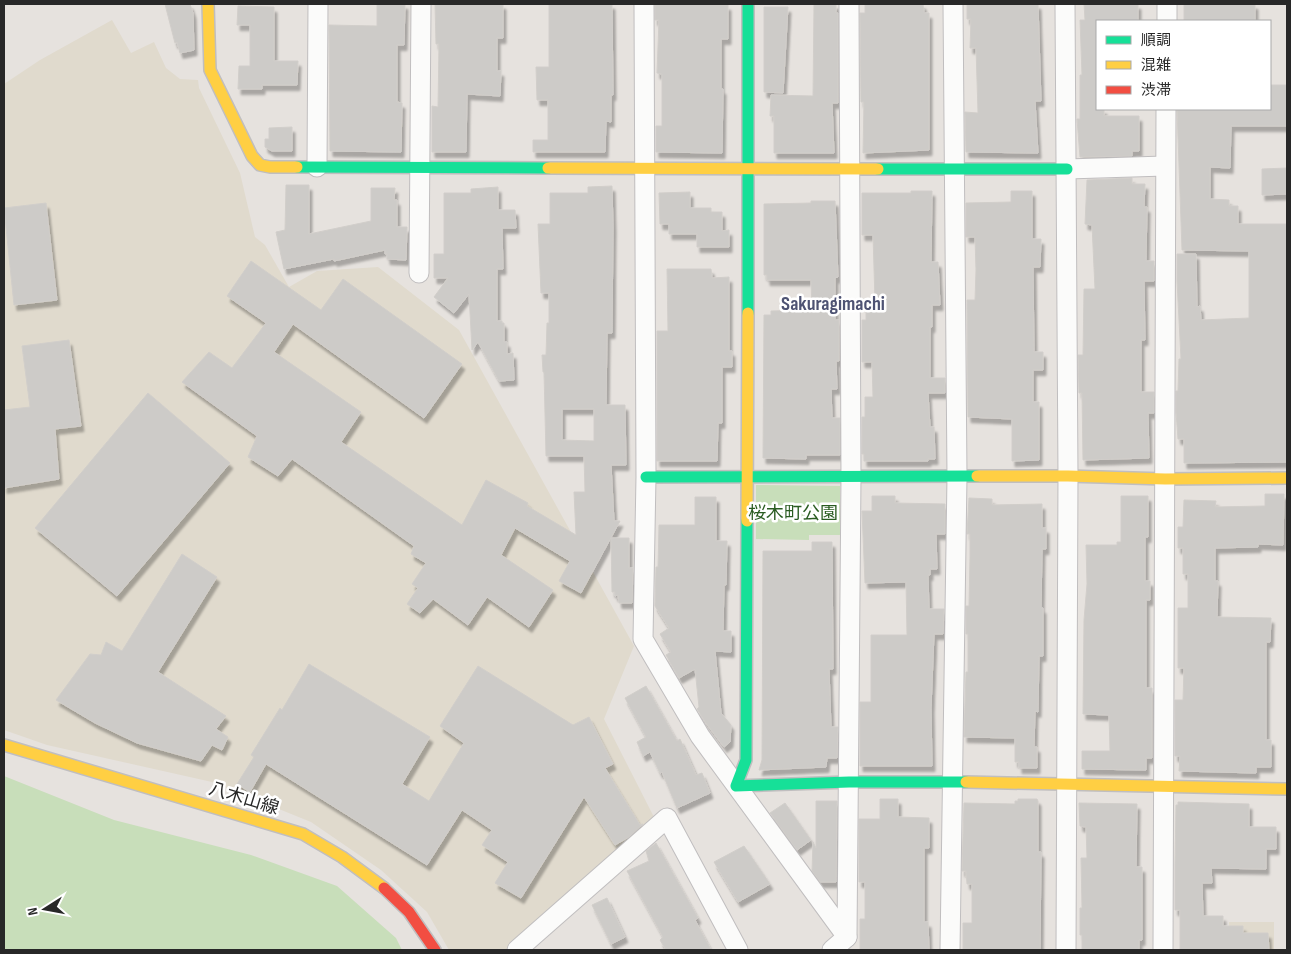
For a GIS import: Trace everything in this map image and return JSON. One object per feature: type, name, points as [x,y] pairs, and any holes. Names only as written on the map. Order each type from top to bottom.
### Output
[{"type":"street","points":[[208,4],[210,70],[252,156],[260,165],[270,168],[1067,169],[1166,166]]},
{"type":"street","points":[[317,167],[318,4]]},
{"type":"street","points":[[419,273],[421,4]]},
{"type":"street","points":[[644,4],[646,477],[643,639],[700,736],[847,937]]},
{"type":"street","points":[[736,786],[746,760],[748,4]]},
{"type":"street","points":[[832,950],[847,937],[851,477],[849,4]]},
{"type":"street","points":[[950,950],[957,476],[953,4]]},
{"type":"street","points":[[1065,4],[1068,476],[1066,950]]},
{"type":"street","points":[[1167,4],[1167,20]]},
{"type":"street","points":[[1163,950],[1166,110]]},
{"type":"street","points":[[646,477],[1068,476],[1165,479],[1287,478]]},
{"type":"street","name":"八木山線","points":[[4,745],[303,834],[342,855],[375,879],[401,902],[423,929],[435,950]]},
{"type":"street","points":[[736,786],[849,782],[953,782],[1163,788],[1287,789]]},
{"type":"street","points":[[517,950],[668,818],[738,950]]},
{"type":"shaded area","points":[[112,20],[131,53],[154,42],[166,68],[180,79],[198,80],[199,88],[240,173],[255,237],[265,245],[289,287],[317,271],[378,267],[459,330],[634,646],[604,719],[657,823],[508,950],[449,950],[427,912],[381,870],[311,822],[212,782],[47,745],[4,730],[4,84],[40,60]]},
{"type":"shaded area","points":[[1229,922],[1274,922],[1274,950],[1230,950]]},
{"type":"green space","name":"桜木町公園","points":[[756,485],[840,486],[840,535],[809,535],[809,540],[756,539]]},
{"type":"green space","points":[[4,776],[114,820],[251,855],[337,886],[396,938],[402,950],[4,950]]},
{"type":"building","points":[[165,4],[190,4],[193,13],[194,50],[180,53],[177,42],[175,43]]},
{"type":"building","points":[[377,4],[405,4],[404,45],[397,45],[397,102],[402,103],[401,152],[330,151],[329,25],[377,26]]},
{"type":"building","points":[[435,4],[503,4],[503,38],[497,38],[497,71],[501,71],[500,96],[467,94],[466,152],[432,152],[432,106],[438,107],[439,44],[436,44]]},
{"type":"building","points":[[549,4],[612,4],[613,95],[611,95],[611,122],[606,121],[605,152],[533,152],[533,140],[548,140],[548,100],[537,100],[536,67],[549,67]]},
{"type":"building","points":[[655,4],[728,5],[728,39],[721,39],[721,89],[723,89],[722,153],[656,152],[656,126],[662,126],[662,74],[657,73],[659,20],[655,20]]},
{"type":"building","points":[[814,4],[836,4],[836,13],[838,13],[838,103],[832,103],[834,153],[774,153],[774,116],[770,116],[771,95],[813,96]]},
{"type":"building","points":[[865,4],[923,4],[924,13],[929,13],[929,150],[863,153],[864,102],[861,102],[860,13],[865,13]]},
{"type":"building","points":[[967,4],[1038,4],[1041,101],[1035,101],[1038,153],[966,152],[965,112],[978,113],[976,48],[970,48],[971,19],[967,19]]},
{"type":"building","points":[[1084,4],[1138,4],[1138,20],[1096,20],[1096,110],[1104,110],[1104,116],[1139,116],[1139,151],[1132,151],[1132,156],[1080,157],[1077,119],[1080,119],[1080,75],[1082,75],[1080,20],[1085,20]]},
{"type":"building","points":[[1184,4],[1255,4],[1255,20],[1184,20]]},
{"type":"building","points":[[238,6],[274,7],[274,61],[298,61],[297,85],[262,85],[262,89],[238,89],[239,66],[250,66],[250,25],[237,25]]},
{"type":"building","points":[[764,7],[788,7],[783,93],[764,92]]},
{"type":"building","points":[[1271,85],[1287,85],[1287,126],[1231,126],[1230,168],[1210,167],[1210,199],[1229,200],[1229,206],[1238,206],[1238,224],[1287,224],[1287,462],[1184,463],[1184,439],[1178,439],[1176,412],[1179,359],[1181,359],[1177,254],[1196,254],[1197,307],[1200,306],[1201,320],[1249,318],[1249,251],[1182,250],[1177,110],[1271,110]]},
{"type":"building","points":[[292,127],[292,151],[272,151],[265,147],[265,139],[269,139],[269,128]]},
{"type":"building","points":[[1287,168],[1287,194],[1262,195],[1262,169]]},
{"type":"building","points":[[1132,178],[1132,184],[1145,184],[1144,207],[1147,207],[1146,261],[1154,261],[1154,281],[1144,281],[1145,340],[1141,340],[1141,392],[1154,392],[1154,413],[1148,413],[1149,458],[1083,460],[1082,393],[1079,393],[1078,355],[1083,355],[1084,289],[1095,289],[1092,225],[1085,224],[1087,180]]},
{"type":"building","points":[[286,185],[309,185],[309,234],[371,221],[371,188],[395,188],[394,200],[397,200],[397,227],[407,227],[406,260],[387,259],[385,250],[284,269],[276,232],[285,230]]},
{"type":"building","points":[[612,186],[612,333],[607,333],[606,405],[625,405],[626,465],[611,465],[614,521],[620,521],[581,593],[559,581],[570,561],[515,528],[501,555],[553,590],[529,627],[487,597],[468,625],[433,599],[420,613],[407,604],[418,588],[412,584],[426,563],[411,554],[414,546],[292,459],[278,476],[248,457],[257,436],[182,382],[209,352],[232,368],[266,323],[227,296],[251,261],[321,310],[343,279],[462,364],[424,418],[293,324],[274,352],[361,412],[341,442],[462,525],[486,480],[528,503],[527,506],[576,535],[574,492],[585,492],[584,456],[546,456],[542,355],[546,355],[549,293],[541,293],[538,224],[550,224],[550,193],[588,193],[588,187]],"holes":[[[562,409],[594,409],[594,441],[562,440]]]},
{"type":"building","points":[[498,187],[498,210],[515,210],[516,228],[502,228],[503,269],[497,269],[497,321],[504,323],[504,342],[507,342],[507,354],[513,353],[514,380],[499,381],[478,342],[472,350],[469,294],[454,313],[434,297],[448,278],[434,278],[434,254],[444,254],[444,193],[471,193],[471,189]]},
{"type":"building","points":[[911,191],[932,191],[931,262],[938,262],[940,305],[932,305],[930,378],[945,378],[945,393],[928,393],[930,427],[934,427],[935,459],[928,459],[928,461],[864,461],[864,454],[862,454],[862,417],[865,417],[865,397],[873,397],[872,362],[862,362],[862,320],[866,320],[866,301],[875,301],[873,235],[862,235],[862,193],[911,193]]},
{"type":"building","points":[[1011,191],[1032,191],[1032,239],[1041,239],[1040,267],[1033,267],[1034,352],[1043,352],[1043,370],[1033,370],[1033,402],[1039,402],[1039,460],[1012,461],[1012,419],[968,417],[967,300],[975,300],[976,270],[975,237],[966,237],[966,203],[1011,202]]},
{"type":"building","points":[[690,192],[690,208],[711,208],[711,212],[722,212],[722,231],[729,230],[729,247],[697,247],[697,234],[669,234],[669,224],[660,224],[659,193]]},
{"type":"building","points":[[811,201],[835,201],[838,277],[835,278],[835,320],[839,320],[839,361],[836,361],[837,389],[831,389],[832,418],[840,418],[840,455],[806,455],[806,459],[763,458],[764,315],[771,315],[771,311],[812,310],[811,280],[767,280],[767,275],[764,275],[764,204],[811,203]]},
{"type":"building","points":[[46,203],[57,300],[14,305],[4,208]]},
{"type":"building","points":[[667,269],[711,269],[712,278],[729,277],[729,351],[732,351],[732,367],[722,367],[722,423],[718,423],[717,461],[657,461],[657,331],[668,331]]},
{"type":"building","points":[[69,340],[81,426],[55,429],[59,479],[4,488],[4,410],[30,407],[22,346]]},
{"type":"building","points":[[148,393],[230,463],[117,596],[35,528]]},
{"type":"building","points":[[1265,494],[1284,494],[1283,545],[1258,544],[1258,547],[1215,548],[1215,581],[1218,581],[1217,617],[1271,618],[1270,642],[1266,642],[1266,740],[1271,740],[1271,767],[1256,767],[1256,773],[1179,771],[1180,756],[1175,756],[1175,700],[1183,700],[1184,668],[1178,668],[1178,608],[1188,608],[1188,574],[1183,574],[1183,548],[1178,548],[1178,527],[1183,527],[1184,500],[1216,501],[1215,507],[1265,506]]},
{"type":"building","points":[[872,496],[895,496],[895,503],[945,504],[945,534],[936,534],[937,569],[930,569],[930,575],[928,575],[929,609],[944,609],[943,634],[934,634],[931,708],[932,766],[860,766],[860,702],[871,702],[871,635],[907,635],[906,582],[865,583],[862,511],[872,511]]},
{"type":"building","points":[[1121,496],[1148,496],[1148,537],[1145,537],[1145,581],[1150,581],[1150,600],[1146,600],[1146,688],[1152,688],[1152,758],[1146,758],[1146,770],[1082,769],[1082,751],[1110,751],[1109,715],[1083,714],[1084,620],[1087,584],[1086,545],[1117,545],[1117,542],[1121,542]]},
{"type":"building","points":[[695,497],[716,497],[716,541],[727,541],[723,631],[731,631],[731,652],[715,651],[721,713],[731,725],[730,742],[724,747],[697,709],[699,707],[695,669],[679,678],[666,655],[671,652],[660,634],[669,628],[655,606],[659,525],[695,525]]},
{"type":"building","points":[[969,498],[992,499],[992,505],[1042,504],[1042,528],[1046,528],[1046,549],[1042,549],[1041,608],[1043,608],[1043,656],[1039,656],[1038,712],[1035,711],[1034,747],[1037,747],[1037,768],[1019,768],[1019,762],[1015,762],[1015,738],[964,737],[966,672],[968,672],[966,606],[969,606],[970,534],[967,534]]},
{"type":"building","points":[[611,538],[629,538],[629,568],[633,568],[632,603],[619,603],[618,595],[615,596],[615,592],[612,592]]},
{"type":"building","points":[[812,542],[832,542],[833,669],[829,669],[831,727],[838,727],[837,758],[827,758],[826,767],[759,770],[762,760],[763,551],[812,551]]},
{"type":"building","points":[[182,554],[217,577],[158,672],[226,716],[216,729],[228,737],[222,750],[212,745],[201,761],[137,743],[95,723],[56,700],[90,654],[101,655],[106,642],[122,651]]},
{"type":"building","points":[[309,664],[430,737],[402,784],[429,801],[464,743],[440,726],[478,666],[573,725],[589,717],[613,764],[605,768],[640,825],[643,824],[629,837],[615,845],[584,797],[521,898],[495,883],[508,862],[482,845],[492,830],[462,810],[427,865],[266,764],[250,792],[237,784],[254,757],[251,755],[280,708],[282,710]]},
{"type":"building","points":[[646,686],[677,741],[680,739],[696,775],[702,773],[710,793],[677,808],[662,772],[660,773],[650,752],[643,756],[637,742],[646,737],[625,698]]},
{"type":"building","points":[[880,799],[898,799],[898,817],[929,818],[929,848],[924,848],[924,922],[928,922],[929,950],[860,950],[860,919],[865,919],[865,882],[859,882],[859,819],[880,819]]},
{"type":"building","points":[[1018,799],[1037,799],[1038,801],[1038,852],[1041,852],[1040,950],[963,950],[963,923],[972,923],[972,884],[967,884],[966,871],[962,871],[964,803],[1015,804],[1015,801],[1018,801]]},
{"type":"building","points":[[816,801],[837,801],[836,882],[820,882],[812,871],[813,842],[816,848]]},
{"type":"building","points":[[1178,802],[1249,804],[1249,827],[1276,827],[1276,849],[1266,849],[1266,869],[1211,868],[1212,883],[1202,883],[1203,916],[1223,916],[1223,926],[1243,926],[1243,933],[1268,933],[1269,950],[1180,950],[1180,910],[1175,910],[1176,805],[1178,805]]},
{"type":"building","points":[[785,803],[811,840],[797,850],[770,813]]},
{"type":"building","points":[[1079,803],[1137,804],[1136,867],[1142,867],[1142,940],[1139,940],[1139,950],[1082,950],[1082,935],[1080,935],[1080,908],[1082,908],[1081,858],[1087,858],[1086,827],[1080,826]]},
{"type":"building","points":[[656,843],[698,918],[695,920],[711,950],[666,950],[660,940],[663,937],[627,871],[649,861],[646,851]]},
{"type":"building","points":[[744,846],[770,884],[738,902],[714,862]]},
{"type":"building","points":[[607,898],[625,937],[611,944],[592,905]]},
{"type":"traffic: fast","points":[[748,4],[748,313]]},
{"type":"traffic: fast","points":[[297,167],[548,168]]},
{"type":"traffic: fast","points":[[878,169],[1067,169]]},
{"type":"traffic: fast","points":[[646,477],[977,476]]},
{"type":"traffic: fast","points":[[747,521],[746,760],[736,786],[849,782],[966,782]]},
{"type":"traffic: slow","points":[[208,4],[210,70],[252,156],[260,165],[297,167]]},
{"type":"traffic: slow","points":[[548,168],[878,169]]},
{"type":"traffic: slow","points":[[747,521],[748,313]]},
{"type":"traffic: slow","points":[[977,476],[1165,479],[1287,478]]},
{"type":"traffic: slow","points":[[4,745],[303,834],[342,857],[384,888]]},
{"type":"traffic: slow","points":[[966,782],[1287,789]]},
{"type":"traffic: jam","points":[[384,888],[409,912],[435,950]]},
{"type":"district","name":"Sakuragimachi","points":[[833,303]]}]
